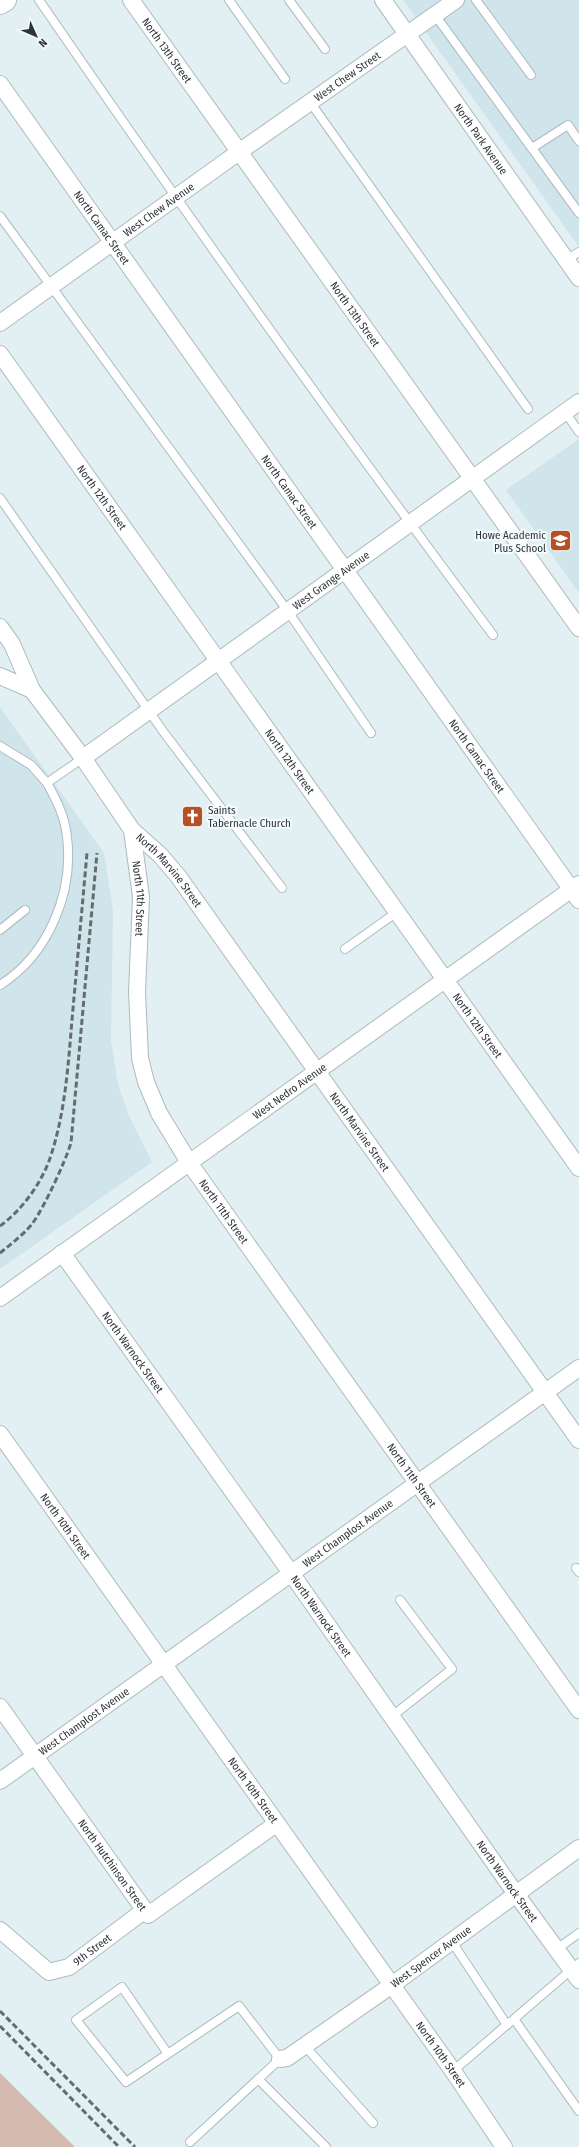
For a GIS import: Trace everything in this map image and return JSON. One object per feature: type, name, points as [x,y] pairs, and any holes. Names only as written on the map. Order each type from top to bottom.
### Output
[{"type":"street","points":[[0,3],[5,0]]},
{"type":"street","name":"North 13th Street","points":[[131,0],[579,628]]},
{"type":"street","name":"North Park Avenue","points":[[383,0],[573,256],[579,278]]},
{"type":"street","name":"West Chew Street","points":[[239,152],[456,0]]},
{"type":"street","name":"North Camac Street","points":[[0,84],[344,570],[576,891]]},
{"type":"street","name":"West Chew Avenue","points":[[0,323],[52,288],[113,242],[239,152]]},
{"type":"street","name":"North 12th Street","points":[[0,354],[579,1168]]},
{"type":"street","name":"West Grange Avenue","points":[[83,758],[151,711],[169,695],[409,522],[579,402]]},
{"type":"street","points":[[0,627],[12,644],[32,690]]},
{"type":"street","name":"North 11th Street","points":[[0,676],[32,690],[83,758],[132,830],[140,897],[137,992],[140,1058],[146,1082],[159,1113],[190,1164],[579,1710]]},
{"type":"street","name":"North Marvine Street","points":[[132,830],[160,855],[178,876],[579,1440]]},
{"type":"street","name":"West Nedro Avenue","points":[[0,1298],[446,980],[576,891]]},
{"type":"street","name":"North Warnock Street","points":[[62,1253],[291,1573],[516,1894],[557,1950],[577,1971]]},
{"type":"street","name":"West Champlost Avenue","points":[[0,1781],[579,1368]]},
{"type":"street","name":"North 10th Street","points":[[0,1434],[453,2071],[504,2147]]},
{"type":"street","name":"North Hutchinson Street","points":[[0,1707],[148,1915],[276,1824]]},
{"type":"street","name":"West Spencer Avenue","points":[[280,2059],[287,2058],[392,1985],[579,1848]]},
{"type":"street","name":"9th Street","points":[[0,1930],[49,1972],[69,1967],[145,1910]]},
{"type":"lane","points":[[39,0],[176,198],[409,522],[493,635]]},
{"type":"lane","points":[[228,0],[285,79]]},
{"type":"lane","points":[[289,0],[325,49]]},
{"type":"lane","points":[[476,0],[531,75]]},
{"type":"lane","points":[[434,15],[578,208]]},
{"type":"lane","points":[[310,102],[528,409]]},
{"type":"lane","points":[[532,148],[568,125],[579,141]]},
{"type":"lane","points":[[0,216],[287,610],[371,732]]},
{"type":"lane","points":[[564,412],[579,432]]},
{"type":"lane","points":[[0,498],[151,711],[165,734],[282,888]]},
{"type":"lane","points":[[0,746],[31,765],[47,783],[59,804],[67,836],[68,852],[65,883],[53,922],[39,950],[25,966],[1,982]]},
{"type":"lane","points":[[47,783],[83,758]]},
{"type":"lane","points":[[0,930],[25,910]]},
{"type":"lane","points":[[345,949],[397,912]]},
{"type":"lane","points":[[391,1717],[452,1668],[400,1600]]},
{"type":"lane","points":[[557,1950],[579,1933]]},
{"type":"lane","points":[[452,1942],[579,2111]]},
{"type":"lane","points":[[453,2071],[511,2022],[577,1971]]},
{"type":"lane","points":[[168,2054],[122,1986],[76,2020],[126,2082],[168,2054],[239,2006],[280,2059],[190,2142]]},
{"type":"lane","points":[[305,2046],[373,2123]]},
{"type":"lane","points":[[258,2079],[326,2147]]},
{"type":"shaded area","points":[[403,0],[579,0],[579,247]]},
{"type":"shaded area","name":"Howe Academic Plus School","points":[[579,439],[579,593],[506,490]]},
{"type":"shaded area","points":[[0,707],[104,853],[113,910],[111,1041],[118,1084],[128,1114],[152,1162],[0,1269]]},
{"type":"shaded area","points":[[0,2073],[75,2147],[0,2147]]},
{"type":"railway","points":[[0,1226],[15,1213],[35,1188],[49,1161],[59,1127],[67,1073],[87,853]]},
{"type":"railway","points":[[0,1253],[25,1232],[37,1217],[54,1185],[71,1143],[97,853]]},
{"type":"railway","points":[[0,2011],[135,2147]]},
{"type":"railway","points":[[0,2026],[119,2147]]},
{"type":"place","name":"Howe Academic Plus School","points":[[561,541]]},
{"type":"place","name":"Saints Tabernacle Church","points":[[193,816]]}]
